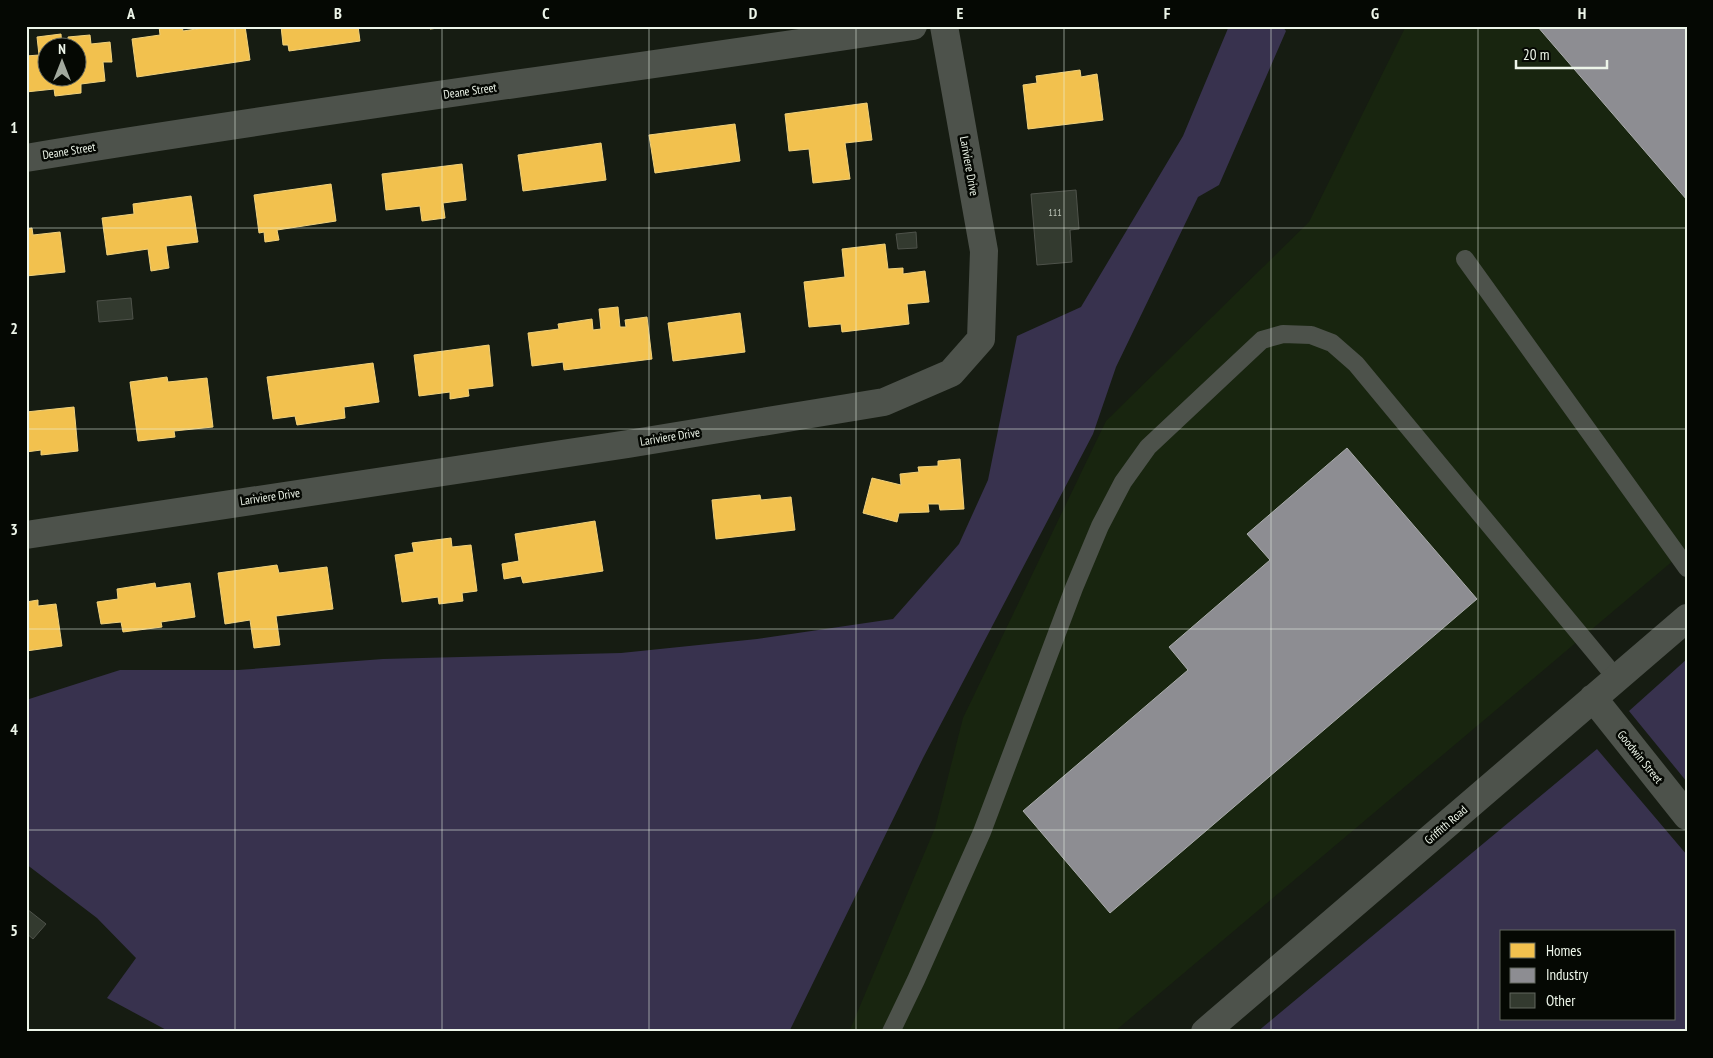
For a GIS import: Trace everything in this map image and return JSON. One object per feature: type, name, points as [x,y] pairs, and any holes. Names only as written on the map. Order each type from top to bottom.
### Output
[{"type":"street","name":"Deane Street","points":[[26,158],[196,130],[664,64],[913,26]]},
{"type":"street","name":"Lariviere Drive","points":[[26,535],[628,444],[884,402],[952,373],[981,339],[984,251],[944,26]]},
{"type":"street","name":"Griffith Road","points":[[1205,1032],[1687,618]]},
{"type":"street","name":"Goodwin Street","points":[[1593,698],[1687,816]]},
{"type":"lane","points":[[1465,259],[1687,568]]},
{"type":"lane","points":[[891,1032],[982,832],[1074,588],[1100,526],[1123,482],[1148,447],[1262,340],[1282,334],[1311,335],[1332,344],[1356,364],[1616,679]]},
{"type":"shaded area","points":[[1229,26],[1282,26],[1286,31],[1219,185],[1198,197],[1116,367],[1093,434],[923,758],[789,1032],[170,1032],[107,998],[136,958],[97,918],[26,864],[26,700],[120,670],[238,670],[383,659],[621,653],[757,639],[893,619],[959,544],[988,480],[1017,336],[1081,307],[1183,136]]},
{"type":"shaded area","points":[[1406,26],[1687,26],[1687,549],[1114,1032],[849,1032],[935,828],[963,718],[1106,421],[1309,222]]},
{"type":"shaded area","points":[[1687,659],[1687,782],[1629,711]]},
{"type":"shaded area","points":[[1597,749],[1687,855],[1687,1032],[1257,1032]]},
{"type":"building: Homes","points":[[159,26],[182,26],[183,31],[216,26],[245,26],[250,60],[137,77],[132,39],[160,35]]},
{"type":"building: Homes","points":[[281,26],[358,26],[360,41],[289,51],[288,45],[283,45]]},
{"type":"building: Homes","points":[[430,26],[456,26],[430,29]]},
{"type":"building: Homes","points":[[61,34],[61,38],[38,38],[38,46],[37,37]]},
{"type":"building: Homes","points":[[90,35],[91,44],[110,42],[112,62],[103,62],[105,81],[88,83],[88,38],[68,37]]},
{"type":"building: Homes","points":[[38,55],[38,88],[81,88],[81,93],[55,96],[54,89],[26,92],[26,56]]},
{"type":"building: Homes","points":[[1080,70],[1081,77],[1097,74],[1103,120],[1028,129],[1023,85],[1037,83],[1036,76]]},
{"type":"building: Homes","points":[[867,103],[872,140],[845,143],[850,179],[813,183],[809,149],[789,151],[785,114]]},
{"type":"building: Homes","points":[[735,124],[740,161],[655,173],[649,135]]},
{"type":"building: Homes","points":[[601,143],[606,180],[523,191],[518,155]]},
{"type":"building: Homes","points":[[462,164],[466,200],[443,203],[445,218],[422,221],[420,206],[386,210],[382,174]]},
{"type":"building: Homes","points":[[331,184],[336,221],[277,230],[279,240],[265,242],[264,232],[259,233],[254,195]]},
{"type":"building: Homes","points":[[191,196],[198,242],[166,246],[169,268],[151,271],[148,249],[107,255],[102,218],[134,214],[133,204]]},
{"type":"building: Homes","points":[[32,228],[33,235],[60,232],[65,272],[26,276],[26,229]]},
{"type":"building: Homes","points":[[885,244],[888,269],[903,268],[903,274],[925,271],[929,302],[907,304],[909,324],[842,332],[841,324],[809,327],[804,282],[845,277],[842,249]]},
{"type":"building: Homes","points":[[618,307],[620,327],[626,327],[625,320],[647,317],[652,359],[564,370],[563,362],[532,366],[528,333],[559,329],[558,324],[592,319],[593,330],[601,329],[599,309]]},
{"type":"building: Homes","points":[[740,313],[745,352],[673,361],[668,323]]},
{"type":"building: Homes","points":[[489,345],[493,386],[468,389],[469,396],[450,399],[450,392],[419,396],[414,355]]},
{"type":"building: Homes","points":[[373,363],[379,402],[344,407],[345,418],[297,425],[295,416],[273,419],[267,377]]},
{"type":"building: Homes","points":[[167,377],[168,382],[207,378],[213,427],[174,431],[175,437],[138,441],[130,382]]},
{"type":"building: Homes","points":[[74,407],[78,451],[41,455],[41,450],[26,452],[26,412]]},
{"type":"building: Homes","points":[[960,459],[964,509],[940,510],[939,504],[928,504],[929,512],[899,513],[897,522],[863,513],[872,478],[901,485],[900,474],[919,472],[918,467],[938,466],[938,461]]},
{"type":"building: Homes","points":[[760,495],[761,500],[791,497],[795,530],[716,539],[712,500]]},
{"type":"building: Homes","points":[[595,521],[603,571],[523,583],[521,576],[504,579],[502,564],[519,561],[515,534]]},
{"type":"building: Homes","points":[[451,538],[452,547],[471,545],[477,591],[462,593],[463,601],[439,604],[438,597],[402,602],[395,555],[414,552],[412,543]]},
{"type":"building: Homes","points":[[277,565],[279,573],[327,567],[333,609],[276,616],[280,645],[254,648],[250,620],[225,624],[218,573]]},
{"type":"building: Homes","points":[[155,583],[156,588],[190,583],[195,617],[161,622],[162,627],[123,632],[121,622],[101,624],[97,602],[118,599],[117,589]]},
{"type":"building: Homes","points":[[38,600],[38,606],[56,604],[62,646],[26,651],[26,602]]},
{"type":"building: Industry","points":[[1537,26],[1687,26],[1687,200]]},
{"type":"building: Industry","points":[[1347,448],[1477,599],[1110,913],[1023,811],[1188,670],[1169,647],[1270,560],[1247,534]]},
{"type":"building: Other","points":[[1076,190],[1079,229],[1070,230],[1072,262],[1037,265],[1031,194]]},
{"type":"building: Other","points":[[916,232],[917,248],[898,249],[896,234]]},
{"type":"building: Other","points":[[131,298],[133,319],[99,322],[97,301]]},
{"type":"building: Other","points":[[27,909],[46,924],[33,939],[26,933]]}]
